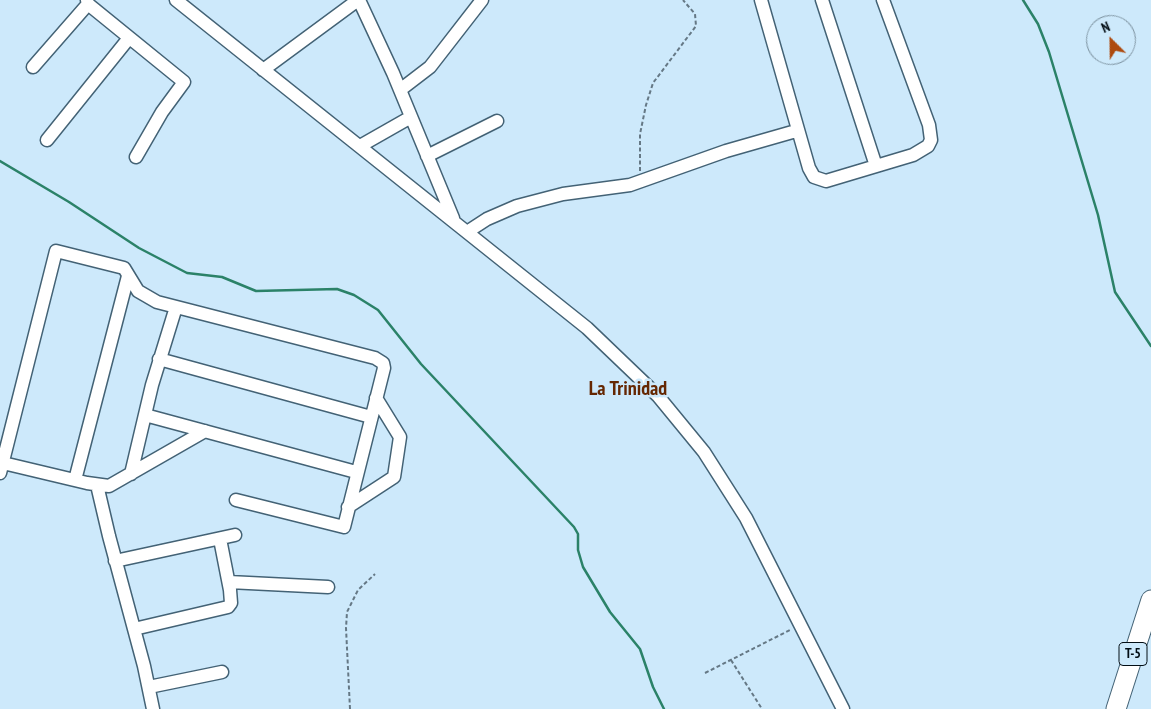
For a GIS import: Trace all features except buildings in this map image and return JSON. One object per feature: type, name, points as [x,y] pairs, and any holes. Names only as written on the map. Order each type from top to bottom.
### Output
[{"type":"highway","name":"T-5","points":[[1116,709],[1151,600]]},
{"type":"street","points":[[176,0],[587,328],[658,396],[704,452],[746,518],[843,709]]},
{"type":"street","points":[[263,70],[359,0],[400,90],[453,220]]},
{"type":"street","points":[[400,90],[430,67],[482,0]]},
{"type":"street","points":[[761,0],[796,131],[809,168],[814,177],[819,180],[826,180],[876,166],[922,150],[928,146],[931,134],[883,0]]},
{"type":"street","points":[[822,0],[876,166]]},
{"type":"street","points":[[33,68],[87,2],[184,82],[162,112],[136,157]]},
{"type":"street","points":[[47,140],[129,38]]},
{"type":"street","points":[[360,146],[411,117]]},
{"type":"street","points":[[427,156],[497,121]]},
{"type":"street","points":[[467,232],[487,219],[517,206],[563,194],[620,187],[726,151],[796,131]]},
{"type":"street","points":[[206,430],[109,486],[1,468],[56,251],[124,268],[138,291],[146,297],[176,307],[381,361],[384,368],[356,472],[344,527],[236,500]]},
{"type":"street","points":[[76,480],[128,276]]},
{"type":"street","points":[[131,474],[159,359],[176,307]]},
{"type":"street","points":[[159,359],[370,417]]},
{"type":"street","points":[[348,507],[394,477],[400,437],[376,398]]},
{"type":"street","points":[[145,415],[356,472]]},
{"type":"street","points":[[97,485],[153,709]]},
{"type":"street","points":[[115,561],[235,535]]},
{"type":"street","points":[[134,629],[228,607],[231,602],[229,582],[220,539]]},
{"type":"street","points":[[229,582],[328,587]]},
{"type":"street","points":[[149,687],[222,672]]},
{"type":"path","points":[[642,181],[640,134],[646,105],[654,83],[696,26],[695,14],[683,0]]},
{"type":"path","points":[[350,709],[347,612],[358,590],[375,574]]},
{"type":"path","points":[[705,673],[801,625]]},
{"type":"path","points":[[731,660],[762,709]]},
{"type":"waterway","points":[[1023,0],[1038,24],[1049,52],[1098,215],[1115,292],[1151,346]]},
{"type":"waterway","points":[[0,161],[69,202],[139,248],[187,273],[222,277],[256,291],[337,289],[354,295],[378,310],[421,364],[574,527],[578,534],[578,550],[583,567],[610,612],[640,649],[653,687],[664,709]]},
{"type":"district","name":"La Trinidad","points":[[628,389]]}]
